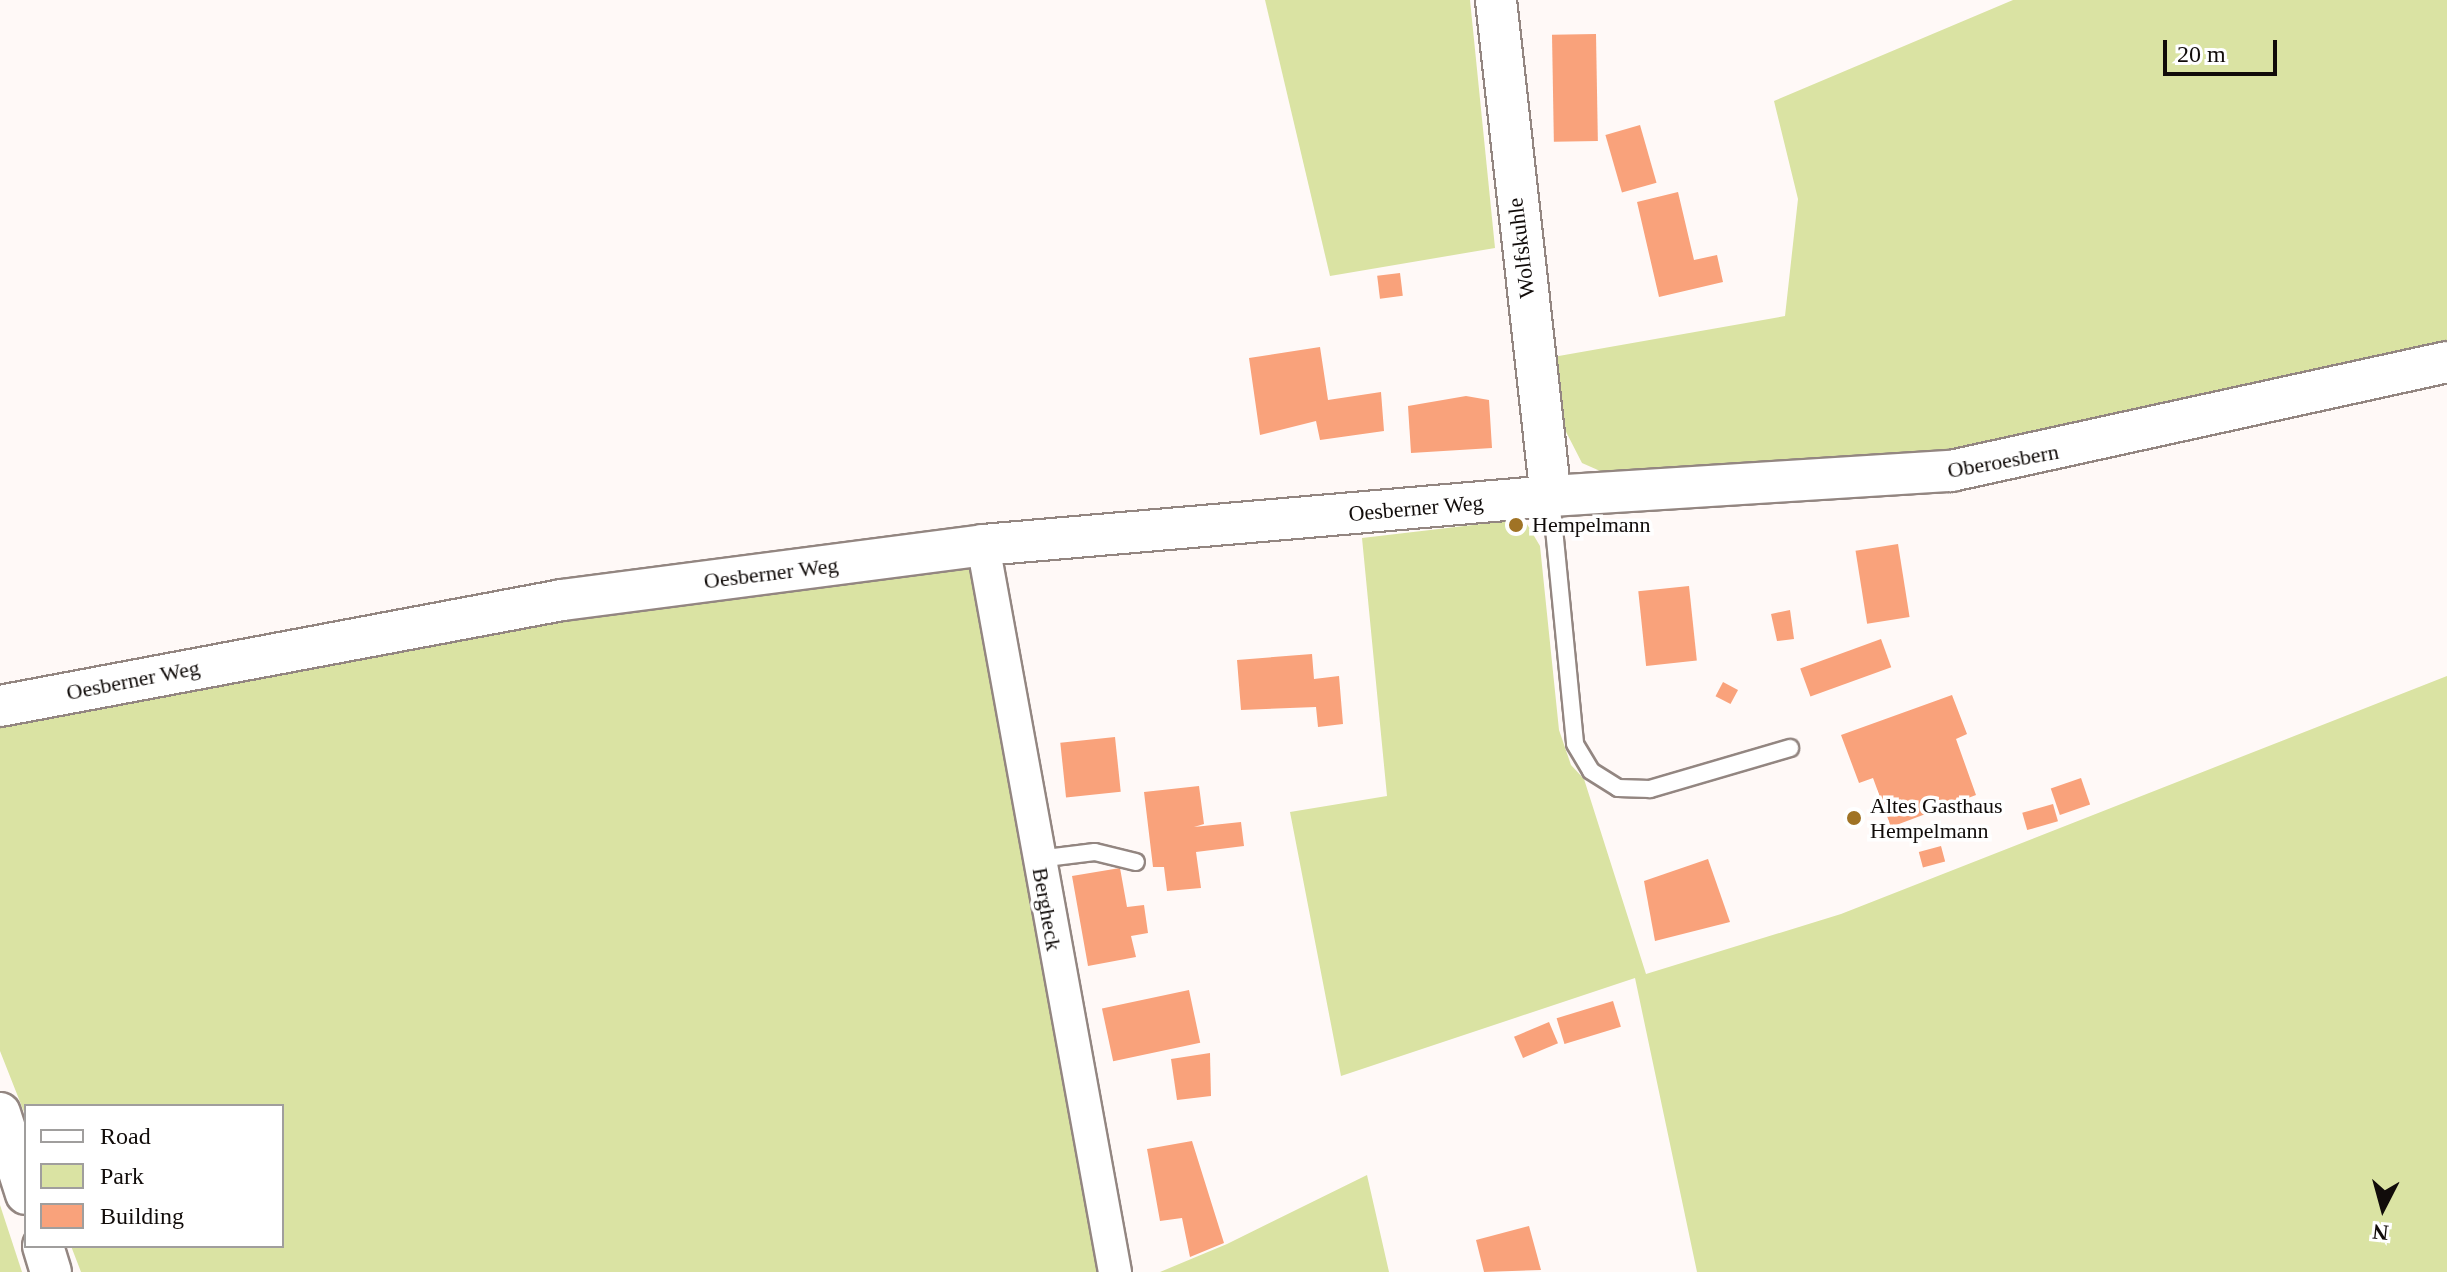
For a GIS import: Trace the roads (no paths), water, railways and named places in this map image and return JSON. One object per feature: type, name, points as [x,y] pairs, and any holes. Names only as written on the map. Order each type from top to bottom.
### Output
[{"type":"street","name":"Wolfskuhle","points":[[1496,0],[1551,496]]},
{"type":"street","name":"Oberoesbern","points":[[1551,496],[1951,471],[2447,362]]},
{"type":"street","name":"Oesberner Weg","points":[[0,706],[562,600],[983,545],[1551,496]]},
{"type":"street","name":"Bergheck","points":[[983,545],[1115,1272]]},
{"type":"street","points":[[0,1113],[24,1188]]},
{"type":"street","points":[[44,1248],[51,1272]]},
{"type":"lane","points":[[1551,496],[1575,744],[1591,771],[1618,788],[1650,789],[1790,748]]},
{"type":"lane","points":[[1038,859],[1095,852],[1136,862]]},
{"type":"place","name":"Hempelmann","points":[[1516,525]]},
{"type":"place","name":"Altes Gasthaus Hempelmann","points":[[1854,818]]}]
